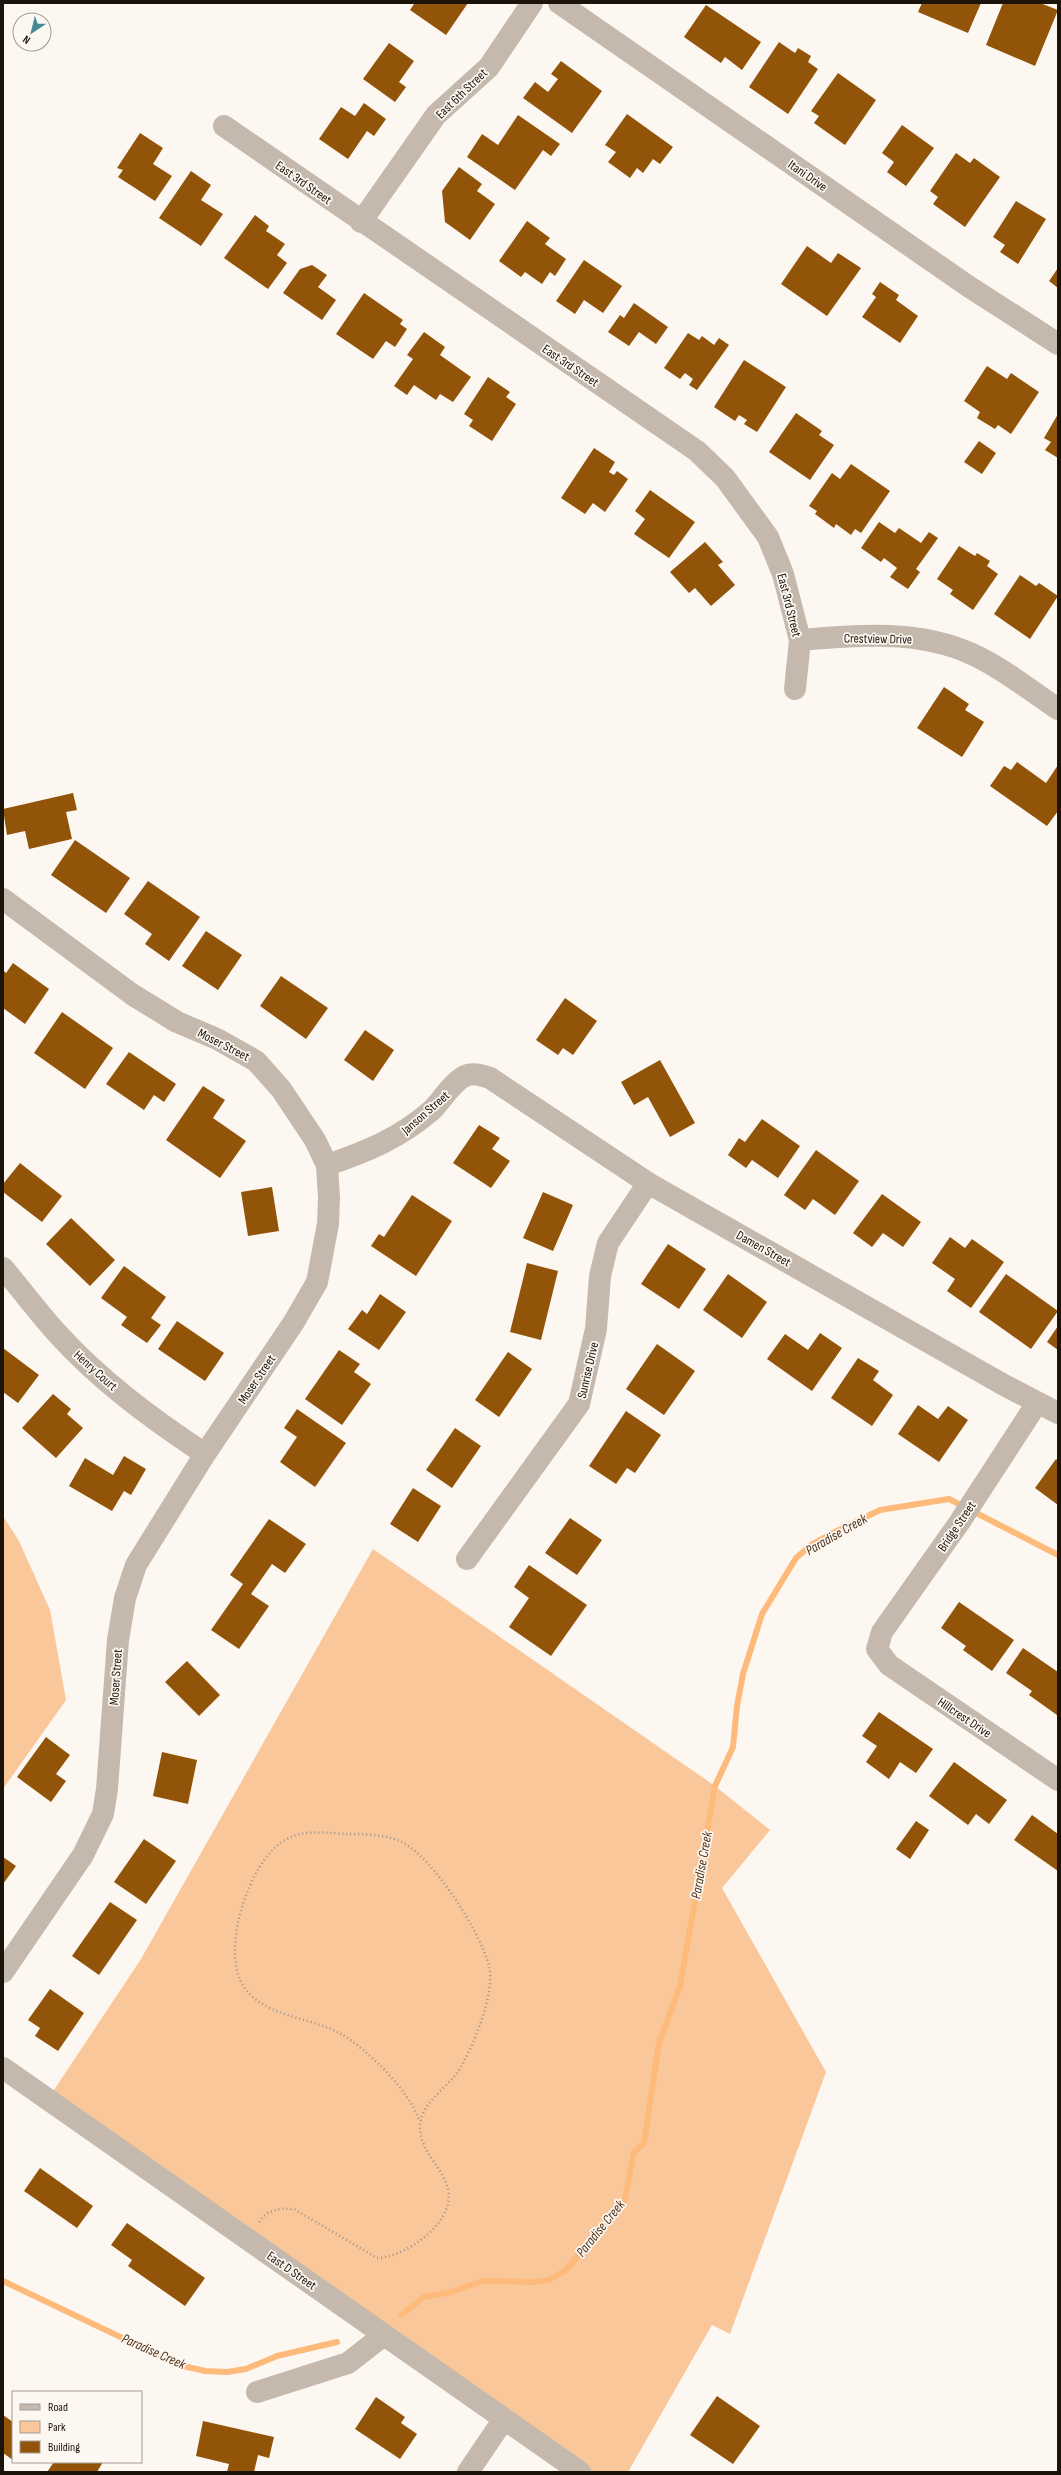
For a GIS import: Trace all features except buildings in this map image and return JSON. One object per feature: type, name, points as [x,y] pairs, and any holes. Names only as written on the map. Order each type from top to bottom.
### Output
[{"type":"street","name":"East 6th Street","points":[[360,222],[436,114],[489,66],[532,3]]},
{"type":"street","name":"Itani Drive","points":[[559,3],[968,286],[1058,344]]},
{"type":"street","name":"East 3rd Street","points":[[224,126],[360,222],[697,451],[725,478],[768,537],[783,574],[800,640],[795,689]]},
{"type":"street","name":"Crestview Drive","points":[[800,640],[889,636],[922,639],[973,654],[996,667],[1058,709]]},
{"type":"street","name":"Moser Street","points":[[3,900],[133,995],[177,1022],[217,1039],[256,1061],[281,1089],[301,1117],[327,1165],[328,1224],[317,1282],[294,1322],[205,1454],[136,1565],[125,1598],[118,1640],[107,1789],[103,1814],[83,1855],[3,1972]]},
{"type":"street","name":"Janson Street","points":[[327,1165],[366,1152],[412,1127],[433,1109],[463,1077],[476,1074]]},
{"type":"street","name":"Damen Street","points":[[476,1074],[490,1078],[504,1086],[648,1183],[1058,1413]]},
{"type":"street","name":"Sunrise Drive","points":[[467,1559],[579,1404],[596,1329],[600,1276],[608,1243],[648,1183]]},
{"type":"street","name":"Henry Court","points":[[3,1268],[56,1332],[96,1371],[153,1419],[205,1454]]},
{"type":"street","name":"Bridge Street","points":[[877,1649],[882,1632],[959,1522],[1037,1402]]},
{"type":"street","name":"Hillcrest Drive","points":[[877,1649],[889,1665],[1058,1780]]},
{"type":"street","name":"East D Street","points":[[3,2068],[580,2472]]},
{"type":"street","points":[[257,2392],[348,2363],[384,2335]]},
{"type":"street","points":[[468,2472],[504,2419]]},
{"type":"path","points":[[247,2239],[262,2218],[270,2211],[280,2208],[294,2209],[377,2258],[388,2257],[413,2247],[436,2225],[450,2202],[447,2184],[426,2150],[420,2135],[420,2120],[424,2111],[455,2075],[464,2061],[489,1995],[491,1980],[484,1953],[455,1898],[438,1874],[425,1860],[402,1842],[357,1834],[300,1834],[275,1849],[264,1860],[251,1882],[241,1908],[237,1937],[236,1964],[241,1980],[255,1998],[270,2008],[324,2026],[356,2044],[398,2086],[420,2120]]},
{"type":"green space","points":[[3,1516],[19,1541],[50,1610],[66,1700],[3,1789]]},
{"type":"green space","points":[[373,1549],[715,1786],[770,1830],[722,1888],[826,2072],[730,2334],[712,2325],[628,2472],[580,2472],[48,2099],[141,1959]]},
{"type":"waterway","name":"Paradise Creek","points":[[401,2315],[424,2297],[451,2292],[483,2281],[535,2282],[549,2280],[566,2270],[625,2199],[634,2152],[644,2143],[659,2043],[680,1986],[715,1786],[733,1747],[737,1706],[743,1674],[762,1614],[796,1558],[811,1545],[880,1510],[949,1499],[1058,1555]]},
{"type":"waterway","name":"Paradise Creek","points":[[3,2281],[179,2365],[205,2371],[227,2372],[246,2369],[277,2356],[337,2342]]}]
